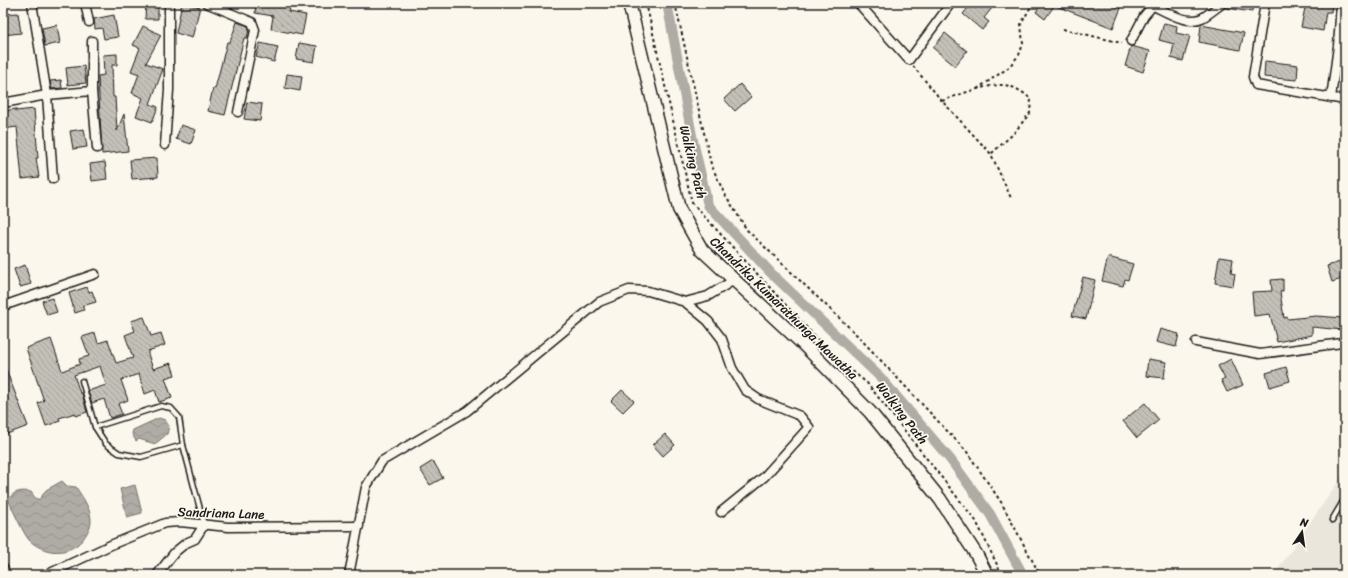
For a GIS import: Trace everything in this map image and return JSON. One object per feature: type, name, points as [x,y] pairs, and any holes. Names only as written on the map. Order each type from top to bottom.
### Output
[{"type":"main road","name":"Chandrika Kumarathunga Mawatha","points":[[629,3],[679,209],[702,250],[803,344],[870,412],[940,499],[976,554],[986,575]]},
{"type":"street","points":[[32,3],[47,95],[53,179]]},
{"type":"street","points":[[85,3],[89,22]]},
{"type":"street","points":[[165,145],[169,90],[169,3]]},
{"type":"street","points":[[206,3],[252,22],[255,30],[238,112]]},
{"type":"street","points":[[858,3],[909,60],[951,3]]},
{"type":"street","points":[[1131,41],[1152,4],[1168,13],[1193,20],[1202,18],[1223,3]]},
{"type":"street","points":[[1265,3],[1254,77],[1256,84],[1345,100]]},
{"type":"street","points":[[1331,98],[1338,46],[1341,3]]},
{"type":"street","points":[[92,41],[92,91],[97,148]]},
{"type":"street","points":[[3,103],[47,95],[92,91]]},
{"type":"street","points":[[3,306],[95,274]]},
{"type":"street","points":[[685,302],[708,296],[734,280]]},
{"type":"street","points":[[349,575],[366,487],[382,461],[467,411],[599,302],[629,290],[648,292],[685,302],[708,321],[722,339],[732,368],[745,390],[758,399],[800,416],[809,427],[764,477],[721,512]]},
{"type":"street","points":[[1196,342],[1260,354],[1342,343],[1345,341]]},
{"type":"street","name":"Sandriana Lane","points":[[46,575],[112,544],[165,523],[180,522],[228,527],[359,526]]},
{"type":"street","points":[[157,575],[175,552],[186,543],[195,539],[204,525]]},
{"type":"street","points":[[3,567],[6,575]]},
{"type":"lane","points":[[82,382],[95,427],[106,444],[119,453],[141,457],[183,445]]},
{"type":"lane","points":[[95,427],[161,406],[171,408],[179,417],[183,445],[204,525]]},
{"type":"lane","points":[[1332,520],[1345,498]]},
{"type":"path","name":"Walking Path","points":[[646,3],[692,203],[830,352],[867,383],[976,521],[1002,575]]},
{"type":"path","points":[[675,3],[711,164],[723,191],[747,230],[855,334],[967,452],[1001,502],[1040,575]]},
{"type":"path","points":[[975,90],[1008,68],[1019,55],[1023,44],[1021,24],[1033,3]]},
{"type":"path","points":[[1063,29],[1122,43],[1131,41]]},
{"type":"path","points":[[909,60],[942,101],[991,154],[1012,198]]},
{"type":"path","points":[[942,101],[975,90],[1003,85],[1020,90],[1031,99],[1030,113],[1012,134],[991,154]]},
{"type":"shaded area","points":[[1345,472],[1345,575],[1274,575]]},
{"type":"water","points":[[159,418],[165,420],[169,426],[167,434],[155,444],[139,439],[136,441],[132,434],[133,430]]},
{"type":"water","points":[[62,481],[67,486],[76,487],[88,508],[91,524],[83,539],[70,549],[62,551],[45,550],[29,540],[8,499],[13,494],[24,491],[31,492],[36,499],[40,499],[46,490]]},
{"type":"water","points":[[135,485],[142,513],[127,517],[120,489]]},
{"type":"building","points":[[146,3],[158,3],[158,19],[145,19]]},
{"type":"building","points":[[182,3],[200,7],[192,38],[176,33]]},
{"type":"building","points":[[256,3],[291,3],[289,12],[306,15],[302,35],[271,29],[273,16],[255,13]]},
{"type":"building","points":[[972,3],[996,3],[984,18],[989,22],[982,30],[963,14]]},
{"type":"building","points":[[1042,3],[1108,3],[1121,8],[1113,28],[1051,4],[1054,6],[1045,19],[1036,12]]},
{"type":"building","points":[[1228,3],[1253,3],[1252,12],[1226,8]]},
{"type":"building","points":[[1306,3],[1332,4],[1331,12],[1326,12],[1323,31],[1301,27]]},
{"type":"building","points":[[18,13],[21,33],[3,35],[3,14]]},
{"type":"building","points":[[114,15],[118,37],[104,39],[102,28],[95,29],[94,19]]},
{"type":"building","points":[[237,22],[248,26],[249,30],[247,38],[244,38],[225,115],[208,111],[213,88],[215,89],[227,42],[230,42]]},
{"type":"building","points":[[1164,23],[1177,26],[1176,33],[1190,36],[1183,61],[1171,58],[1174,44],[1159,40]]},
{"type":"building","points":[[57,25],[60,43],[45,46],[42,28]]},
{"type":"building","points":[[1201,25],[1244,33],[1240,50],[1199,42]]},
{"type":"building","points":[[143,26],[161,35],[146,63],[163,69],[150,104],[158,107],[152,122],[136,116],[143,98],[132,93],[139,74],[131,71],[140,48],[133,45]]},
{"type":"building","points":[[945,33],[967,51],[955,66],[933,48]]},
{"type":"building","points":[[260,43],[278,47],[274,62],[256,57]]},
{"type":"building","points":[[299,43],[317,46],[314,62],[296,59]]},
{"type":"building","points":[[1131,46],[1150,51],[1143,72],[1125,66]]},
{"type":"building","points":[[117,54],[117,65],[112,65],[113,97],[115,97],[117,131],[124,114],[128,151],[102,154],[98,76],[104,75],[103,55]]},
{"type":"building","points":[[1265,61],[1298,65],[1297,80],[1264,77]]},
{"type":"building","points":[[84,66],[86,83],[68,85],[66,68]]},
{"type":"building","points":[[287,74],[302,76],[300,91],[285,88]]},
{"type":"building","points":[[61,80],[62,88],[52,89],[50,81]]},
{"type":"building","points":[[740,84],[751,97],[735,111],[724,99]]},
{"type":"building","points":[[247,102],[262,104],[260,121],[244,119]]},
{"type":"building","points":[[16,109],[16,111],[34,109],[38,158],[36,158],[39,177],[22,179],[17,127],[3,129],[3,111]]},
{"type":"building","points":[[181,125],[196,130],[191,144],[176,139]]},
{"type":"building","points":[[84,129],[87,147],[73,149],[70,131]]},
{"type":"building","points":[[157,158],[158,177],[132,179],[130,160]]},
{"type":"building","points":[[105,162],[107,179],[92,181],[90,164]]},
{"type":"building","points":[[1108,257],[1133,264],[1128,280],[1125,279],[1123,286],[1102,281]]},
{"type":"building","points":[[1219,257],[1233,259],[1231,273],[1235,274],[1233,286],[1215,283]]},
{"type":"building","points":[[1340,262],[1345,278],[1332,282],[1327,266]]},
{"type":"building","points":[[25,265],[31,284],[20,287],[14,269]]},
{"type":"building","points":[[1083,277],[1095,280],[1086,319],[1072,316]]},
{"type":"building","points":[[1283,279],[1283,291],[1280,292],[1284,318],[1287,317],[1288,319],[1316,316],[1344,318],[1343,330],[1312,327],[1312,335],[1277,342],[1270,314],[1254,316],[1252,292],[1272,291],[1271,280]]},
{"type":"building","points":[[87,287],[89,292],[92,291],[96,302],[82,306],[84,310],[75,313],[69,293]]},
{"type":"building","points":[[52,298],[57,312],[47,315],[42,301]]},
{"type":"building","points":[[144,317],[151,336],[161,333],[165,345],[148,351],[148,354],[153,369],[171,363],[175,375],[165,378],[172,398],[159,402],[155,390],[145,394],[139,374],[121,380],[128,400],[118,404],[122,414],[110,418],[104,399],[92,403],[88,391],[106,385],[100,366],[74,375],[80,393],[82,393],[87,412],[76,416],[75,413],[59,418],[60,421],[46,426],[38,403],[44,401],[26,348],[51,339],[62,371],[80,364],[79,359],[89,356],[82,337],[95,333],[98,343],[108,340],[116,363],[133,358],[125,335],[135,331],[131,321]]},
{"type":"building","points":[[1160,329],[1179,334],[1176,347],[1156,342]]},
{"type":"building","points":[[1148,359],[1166,362],[1164,378],[1146,376]]},
{"type":"building","points":[[1231,359],[1243,385],[1227,392],[1221,380],[1225,379],[1218,366]]},
{"type":"building","points":[[3,362],[28,426],[7,434],[3,424]]},
{"type":"building","points":[[1286,367],[1290,381],[1270,387],[1266,373]]},
{"type":"building","points":[[622,390],[634,401],[623,412],[611,401]]},
{"type":"building","points":[[1145,403],[1159,420],[1137,438],[1123,421]]},
{"type":"building","points":[[665,434],[675,445],[663,456],[653,445]]},
{"type":"building","points":[[433,461],[443,478],[430,485],[420,469]]},
{"type":"waterway","points":[[667,3],[693,141],[708,205],[771,273],[879,376],[950,459],[990,514],[1023,575]]}]
